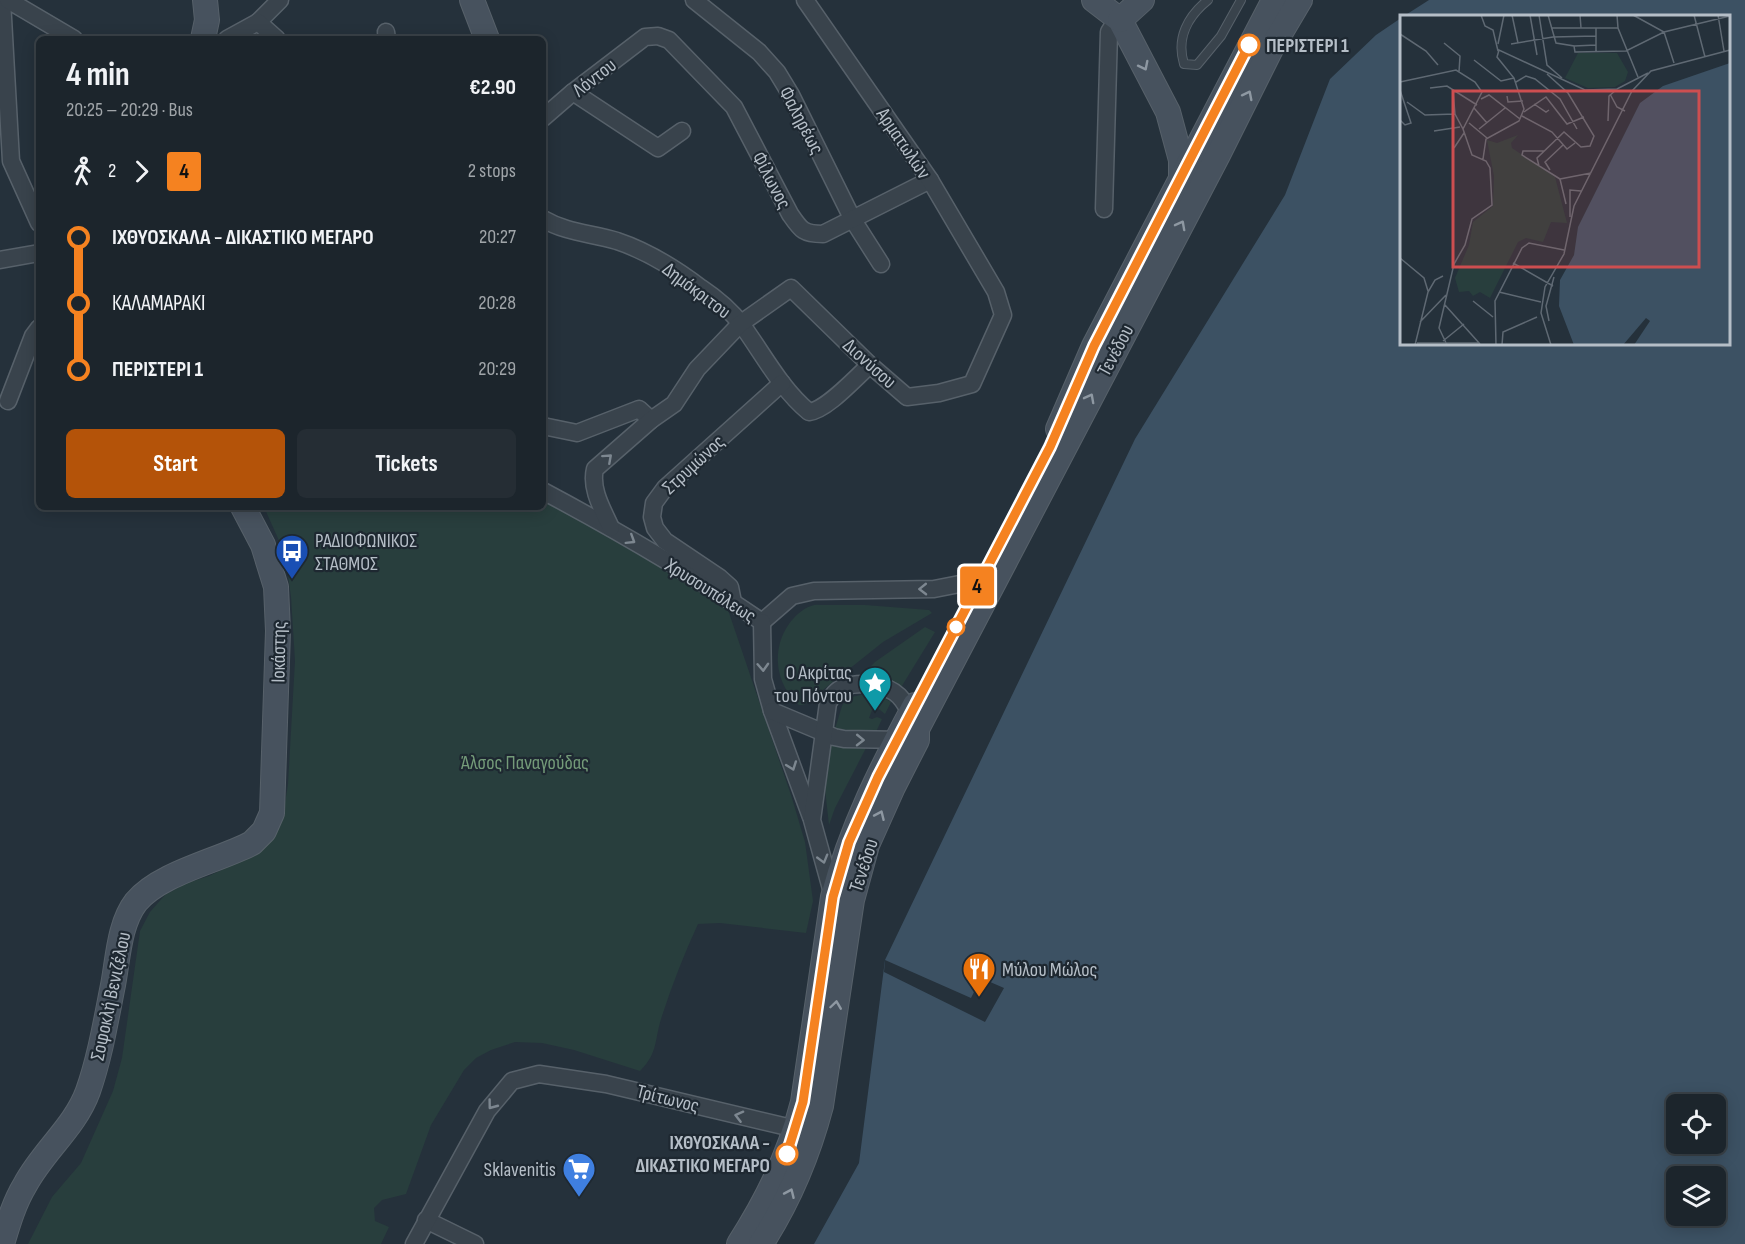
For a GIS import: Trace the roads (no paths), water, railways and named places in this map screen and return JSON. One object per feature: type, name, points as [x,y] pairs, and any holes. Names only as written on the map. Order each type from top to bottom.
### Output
[{"type":"main road","points":[[204,36],[207,20],[205,0]]},
{"type":"main road","points":[[472,0],[486,36]]},
{"type":"main road","points":[[1094,0],[1120,20],[1168,112],[1181,160],[1180,180]]},
{"type":"main road","points":[[1120,20],[1142,0]]},
{"type":"main road","name":"Τενέδου","points":[[739,1244],[770,1193],[796,1129],[803,1102],[833,897],[856,824],[910,731],[1215,135],[1274,0]]},
{"type":"main road","name":"Τενέδου","points":[[761,1244],[786,1202],[813,1136],[821,1106],[852,900],[859,870],[910,731],[980,580],[1050,447],[1094,346],[1180,180],[1215,135],[1271,50],[1300,0]]},
{"type":"main road","points":[[1168,112],[1215,135]]},
{"type":"main road","name":"Ιοκάστης","points":[[245,510],[263,545],[276,587],[278,631],[274,804]]},
{"type":"main road","name":"Σοφοκλή Βενιζέλου","points":[[2,1244],[25,1183],[67,1129],[88,1091],[104,1033],[123,934],[131,909],[153,886],[252,843],[264,831],[274,804]]},
{"type":"street","points":[[2,0],[6,161],[36,216]]},
{"type":"street","points":[[8,0],[69,36]]},
{"type":"street","points":[[232,36],[258,22],[280,0]]},
{"type":"street","name":"Φαληρέως","points":[[694,0],[759,52],[777,72],[792,94],[853,220],[881,264]]},
{"type":"street","name":"Αρματωλών","points":[[804,0],[930,180],[996,292]]},
{"type":"street","points":[[1104,209],[1109,32],[1120,20]]},
{"type":"street","points":[[258,22],[274,36]]},
{"type":"street","name":"Φίλωνος","points":[[645,38],[658,36],[669,40],[734,107],[790,214],[800,229],[808,234],[823,234],[930,180]]},
{"type":"street","name":"Λόντου","points":[[546,115],[573,92],[645,38]]},
{"type":"street","points":[[573,92],[658,148],[682,131]]},
{"type":"street","name":"Δημόκριτου","points":[[546,220],[563,229],[617,241],[640,250],[703,288],[740,324],[782,383],[809,412],[815,411],[870,365]]},
{"type":"street","points":[[0,260],[36,254]]},
{"type":"street","name":"Διονύσου","points":[[740,324],[791,288],[870,365],[907,397],[939,393],[972,384],[1003,315],[996,292]]},
{"type":"street","points":[[611,528],[593,480],[595,470],[651,420],[674,404],[697,369],[740,324]]},
{"type":"street","points":[[8,401],[36,332]]},
{"type":"street","name":"Στρυμώνος","points":[[734,602],[730,587],[720,578],[666,541],[656,528],[652,517],[654,503],[664,488],[782,383]]},
{"type":"street","points":[[546,427],[578,433],[639,409],[651,420]]},
{"type":"street","name":"Χρυσουπόλεως","points":[[546,493],[611,528],[734,602],[762,622],[763,679],[772,711],[812,820],[833,897]]},
{"type":"street","points":[[762,622],[792,596],[814,591],[934,589],[980,580]]},
{"type":"street","points":[[772,711],[824,733],[844,740],[910,731],[899,696],[891,690],[868,684],[844,687],[834,693],[828,703],[824,733],[812,820]]},
{"type":"street","name":"Τρίτωνος","points":[[426,1220],[487,1111],[512,1081],[538,1074],[606,1084],[796,1129]]},
{"type":"street","points":[[414,1244],[426,1220],[475,1244]]},
{"type":"lane","points":[[1208,0],[1194,11],[1181,40],[1180,52],[1184,64],[1197,65],[1221,36],[1241,0]]},
{"type":"water","points":[[1429,0],[1745,0],[1745,1244],[814,1244],[859,1163],[885,960],[1135,439],[1285,195],[1330,79],[1376,35],[1400,19],[1400,345],[1730,345],[1730,15],[1406,15]]},
{"type":"place","name":"ΠΕΡΙΣΤΕΡΙ 1","points":[[1249,45]]},
{"type":"place","name":"ΡΑΔΙΟΦΩΝΙΚΟΣ ΣΤΑΘΜΟΣ","points":[[292,580]]},
{"type":"place","name":"Ο Ακρίτας του Πόντου","points":[[875,712]]},
{"type":"place","name":"Μύλου Μώλος","points":[[979,998]]},
{"type":"place","name":"ΙΧΘΥΟΣΚΑΛΑ - ΔΙΚΑΣΤΙΚΟ ΜΕΓΑΡΟ","points":[[787,1154]]},
{"type":"place","name":"Sklavenitis","points":[[579,1198]]},
{"type":"park label","name":"Άλσος Παναγούδας","points":[[525,762]]}]
